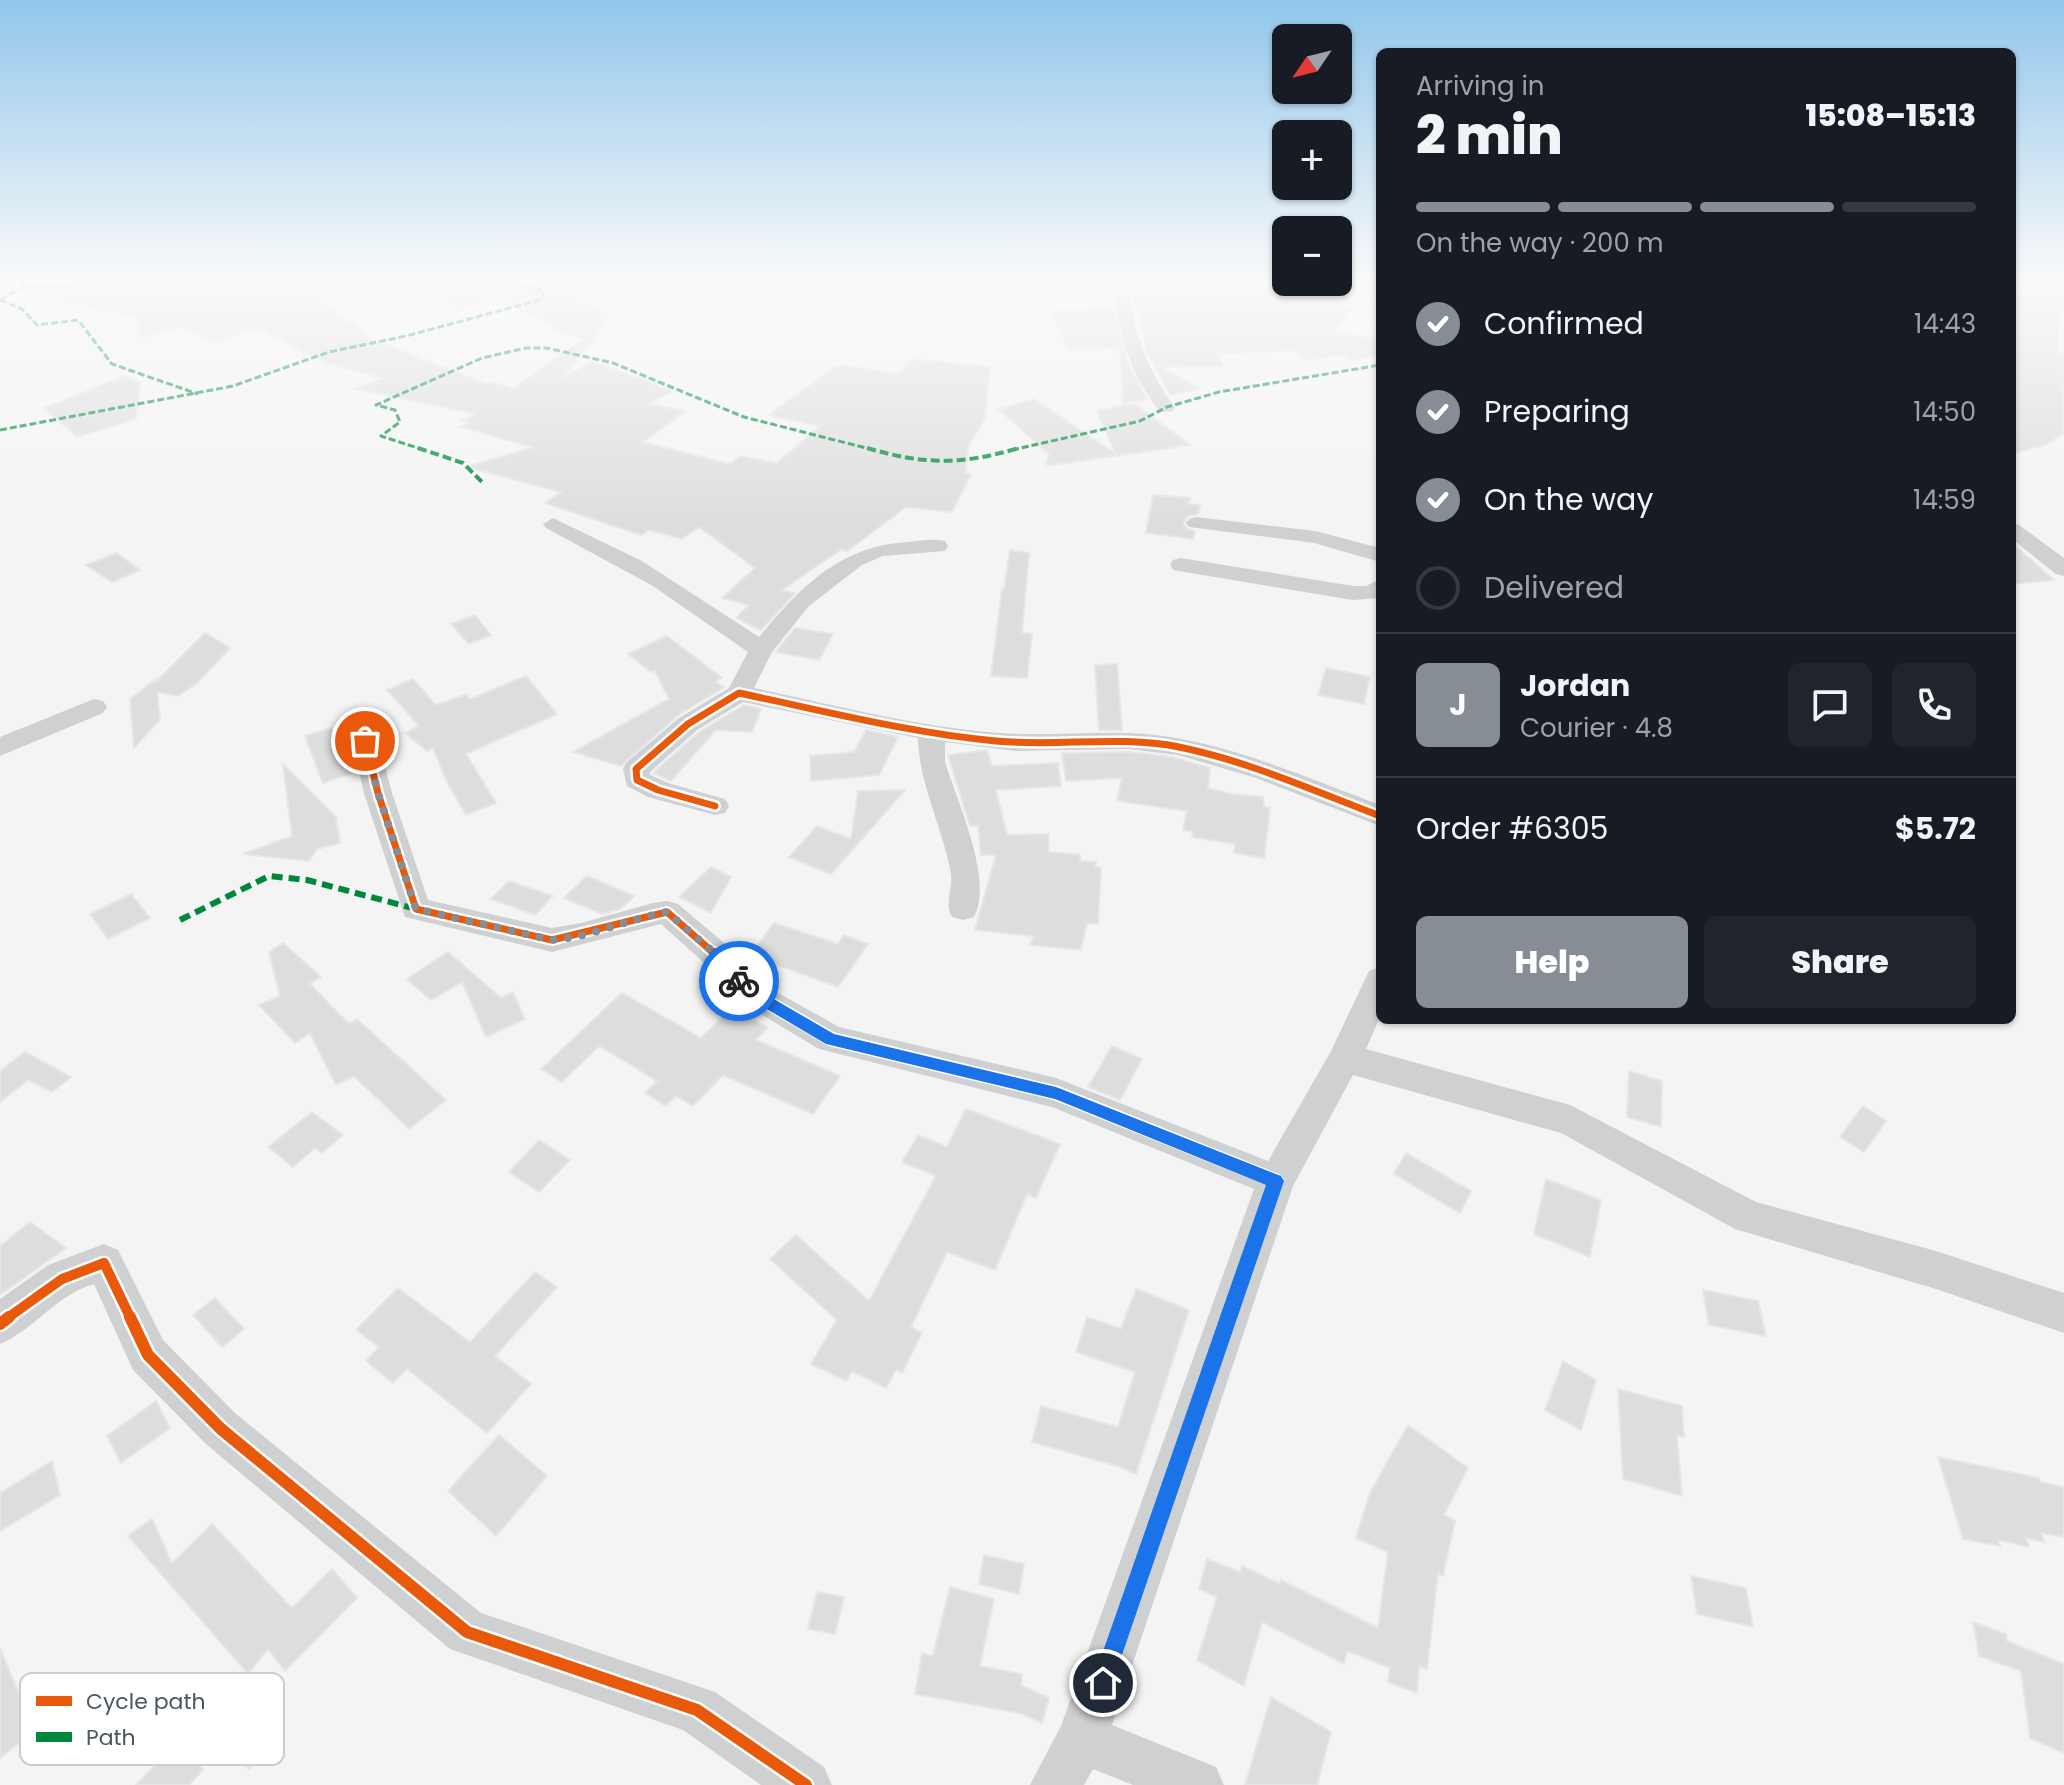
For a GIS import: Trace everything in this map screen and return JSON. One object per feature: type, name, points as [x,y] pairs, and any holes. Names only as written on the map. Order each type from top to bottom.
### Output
[{"type":"street","points":[[1136,360],[1147,386],[1166,408]]},
{"type":"street","points":[[1196,523],[1315,537],[1376,554]]},
{"type":"street","points":[[553,524],[592,542],[687,597],[761,650]]},
{"type":"street","points":[[2016,532],[2064,569]]},
{"type":"street","points":[[715,806],[637,780],[636,769],[688,724],[739,693],[761,650],[801,601],[854,560],[879,550],[937,546]]},
{"type":"street","points":[[1181,565],[1353,593],[1372,593],[1376,590]]},
{"type":"street","points":[[739,693],[931,732],[1000,741],[1148,742],[1260,770],[1376,814]]},
{"type":"street","points":[[0,747],[94,707]]},
{"type":"street","points":[[931,732],[932,762],[966,876],[963,909]]},
{"type":"street","points":[[365,741],[378,793],[416,909],[552,940],[574,938],[667,912],[712,951],[748,991],[831,1039],[1056,1093],[1276,1181]]},
{"type":"street","points":[[1056,1785],[1082,1739],[1276,1181],[1345,1058],[1376,989]]},
{"type":"street","points":[[1345,1058],[1570,1120],[1748,1217],[1936,1270],[2064,1313]]},
{"type":"street","points":[[0,1324],[67,1274],[86,1265],[104,1263],[148,1355],[200,1408],[467,1632],[697,1710],[806,1785]]},
{"type":"street","points":[[1082,1739],[1198,1785]]},
{"type":"building","points":[[320,360],[426,360],[487,384],[492,382],[514,388],[553,360],[576,360],[563,378],[593,361],[673,391],[649,404],[686,411],[643,442],[730,464],[740,456],[777,463],[820,426],[769,415],[835,367],[844,365],[897,374],[912,360],[990,367],[985,418],[969,445],[965,473],[971,474],[952,512],[906,507],[847,551],[842,549],[782,590],[795,593],[761,630],[736,618],[749,605],[722,598],[755,568],[699,527],[682,539],[649,530],[641,535],[545,503],[561,492],[466,467],[533,447],[460,427],[468,423],[462,421],[475,414],[356,389],[384,378]]},
{"type":"building","points":[[1121,360],[1127,360],[1147,399],[1123,404]]},
{"type":"building","points":[[1151,360],[1221,360],[1223,366],[1160,367],[1201,389],[1170,395]]},
{"type":"building","points":[[2016,360],[2064,360],[2064,433],[2045,445],[2016,453]]},
{"type":"building","points":[[124,376],[140,382],[136,419],[77,437],[44,408]]},
{"type":"building","points":[[1034,399],[1115,453],[1097,411],[1134,403],[1190,445],[1046,466],[1049,454],[998,409]]},
{"type":"building","points":[[1153,495],[1191,498],[1188,504],[1200,505],[1198,514],[1188,516],[1183,523],[1187,529],[1195,531],[1193,539],[1146,533]]},
{"type":"building","points":[[2016,547],[2054,580],[2016,584]]},
{"type":"building","points":[[1010,550],[1029,553],[1022,633],[1032,634],[1027,678],[991,676]]},
{"type":"building","points":[[117,553],[140,570],[112,582],[86,565]]},
{"type":"building","points":[[475,615],[491,635],[469,644],[451,624]]},
{"type":"building","points":[[795,628],[833,634],[819,660],[776,652]]},
{"type":"building","points":[[205,633],[230,648],[197,683],[178,696],[157,692],[160,720],[134,748],[130,699],[156,679],[156,682]]},
{"type":"building","points":[[667,636],[722,678],[715,682],[724,687],[677,716],[621,766],[573,752],[669,699],[655,671],[651,672],[628,654]]},
{"type":"building","points":[[1117,664],[1122,730],[1099,730],[1095,665]]},
{"type":"building","points":[[1326,668],[1370,677],[1364,704],[1318,695]]},
{"type":"building","points":[[526,676],[557,714],[466,754],[496,803],[466,815],[447,782],[433,748],[427,751],[405,733],[419,726],[387,690],[413,679],[436,705],[467,694],[470,699]]},
{"type":"building","points":[[744,705],[761,709],[752,732],[716,730],[671,781],[653,773],[699,732]]},
{"type":"building","points":[[331,728],[351,774],[323,783],[305,736]]},
{"type":"building","points":[[866,730],[898,737],[879,775],[811,781],[810,756],[854,752]]},
{"type":"building","points":[[987,750],[992,766],[1058,763],[1061,786],[996,790],[1007,835],[1048,834],[1049,852],[1080,855],[1080,861],[1096,862],[1095,866],[1101,867],[1098,924],[1087,923],[1081,950],[1030,945],[1034,936],[975,930],[996,855],[981,855],[978,826],[970,826],[948,755]]},
{"type":"building","points":[[1129,752],[1172,757],[1210,768],[1208,788],[1263,797],[1264,807],[1270,808],[1264,858],[1234,853],[1235,844],[1192,837],[1193,832],[1183,830],[1187,811],[1117,801],[1122,778],[1066,781],[1062,753]]},
{"type":"building","points":[[283,764],[336,817],[340,843],[317,849],[309,861],[243,854],[292,836]]},
{"type":"building","points":[[905,790],[831,874],[789,857],[817,826],[851,839],[858,791]]},
{"type":"building","points":[[711,867],[731,877],[711,913],[679,897]]},
{"type":"building","points":[[587,876],[634,896],[620,909],[602,914],[564,898]]},
{"type":"building","points":[[509,881],[553,896],[535,915],[491,899]]},
{"type":"building","points":[[131,894],[150,918],[108,939],[90,914]]},
{"type":"building","points":[[774,923],[838,944],[844,935],[868,944],[838,987],[750,955]]},
{"type":"building","points":[[283,943],[321,977],[310,984],[349,1024],[357,1019],[446,1100],[409,1129],[354,1076],[336,1085],[310,1033],[295,1043],[259,1005],[280,996],[269,952]]},
{"type":"building","points":[[448,952],[501,998],[513,992],[525,1019],[486,1037],[462,982],[431,1000],[407,979]]},
{"type":"building","points":[[622,993],[701,1038],[731,1009],[768,1027],[756,1040],[840,1076],[813,1114],[723,1075],[693,1106],[676,1096],[666,1106],[645,1093],[657,1081],[599,1046],[562,1082],[541,1069]]},
{"type":"building","points":[[1112,1046],[1142,1059],[1120,1100],[1088,1087]]},
{"type":"building","points":[[25,1052],[71,1077],[52,1092],[28,1080],[0,1102],[0,1071]]},
{"type":"building","points":[[1629,1071],[1662,1081],[1661,1127],[1627,1117]]},
{"type":"building","points":[[1863,1106],[1886,1121],[1864,1152],[1840,1137]]},
{"type":"building","points":[[966,1109],[1060,1144],[1036,1198],[1027,1194],[995,1270],[947,1252],[911,1327],[922,1333],[902,1373],[896,1370],[886,1388],[852,1371],[846,1381],[811,1364],[837,1320],[770,1259],[796,1235],[869,1301],[936,1176],[902,1162],[918,1135],[947,1147]]},
{"type":"building","points":[[312,1112],[343,1135],[322,1153],[315,1148],[293,1167],[268,1147]]},
{"type":"building","points":[[539,1140],[570,1160],[539,1192],[509,1172]]},
{"type":"building","points":[[1406,1153],[1471,1191],[1460,1213],[1394,1174]]},
{"type":"building","points":[[1546,1179],[1601,1200],[1590,1257],[1534,1234]]},
{"type":"building","points":[[30,1222],[66,1248],[0,1295],[0,1246]]},
{"type":"building","points":[[535,1272],[557,1287],[495,1356],[531,1384],[487,1433],[407,1369],[393,1383],[366,1361],[379,1347],[356,1330],[398,1288],[470,1342]]},
{"type":"building","points":[[1136,1289],[1189,1310],[1136,1474],[1032,1442],[1041,1406],[1118,1427],[1135,1372],[1076,1352],[1087,1317],[1121,1329]]},
{"type":"building","points":[[1703,1290],[1758,1301],[1766,1336],[1709,1325]]},
{"type":"building","points":[[215,1298],[244,1329],[222,1347],[193,1315]]},
{"type":"building","points":[[1563,1361],[1596,1380],[1581,1430],[1545,1410]]},
{"type":"building","points":[[1618,1389],[1682,1406],[1684,1437],[1677,1435],[1682,1496],[1623,1479]]},
{"type":"building","points":[[156,1401],[170,1428],[121,1463],[107,1436]]},
{"type":"building","points":[[1408,1425],[1468,1468],[1444,1515],[1455,1521],[1443,1576],[1438,1573],[1427,1669],[1419,1666],[1417,1693],[1388,1682],[1390,1668],[1347,1651],[1344,1664],[1262,1622],[1244,1686],[1197,1660],[1217,1597],[1199,1589],[1207,1559],[1240,1572],[1242,1566],[1280,1584],[1281,1580],[1378,1628],[1388,1552],[1356,1538],[1370,1493]]},
{"type":"building","points":[[499,1435],[547,1476],[496,1536],[448,1491]]},
{"type":"building","points":[[1938,1457],[2039,1478],[2040,1482],[2064,1487],[2064,1537],[2041,1533],[2044,1542],[2026,1538],[2029,1547],[1998,1540],[2000,1546],[1963,1539]]},
{"type":"building","points":[[52,1461],[60,1495],[0,1531],[0,1493]]},
{"type":"building","points":[[152,1519],[172,1563],[212,1524],[292,1608],[332,1569],[357,1598],[285,1671],[268,1649],[247,1673],[128,1536]]},
{"type":"building","points":[[984,1555],[1024,1564],[1019,1594],[979,1584]]},
{"type":"building","points":[[1691,1576],[1746,1588],[1753,1627],[1697,1614]]},
{"type":"building","points":[[950,1587],[994,1599],[980,1666],[1022,1674],[1021,1685],[1049,1698],[1042,1723],[1023,1714],[915,1694],[922,1653],[933,1656]]},
{"type":"building","points":[[817,1592],[844,1597],[835,1634],[808,1629]]},
{"type":"building","points":[[1973,1622],[2006,1634],[2007,1641],[2064,1664],[2064,1753],[2030,1738],[2021,1671],[1979,1656]]},
{"type":"building","points":[[0,1648],[20,1697],[20,1742],[0,1758]]},
{"type":"building","points":[[1271,1697],[1331,1732],[1317,1785],[1245,1785]]},
{"type":"building","points":[[155,1765],[199,1765],[203,1770],[189,1785],[136,1785]]},
{"type":"marked path","points":[[109,360],[112,364],[198,394]]},
{"type":"marked path","points":[[0,430],[233,386],[306,360]]},
{"type":"marked path","points":[[475,360],[376,405],[395,410],[400,422],[381,436],[463,463],[482,482]]},
{"type":"marked path","points":[[604,360],[744,417],[894,456],[946,463],[980,459],[1047,441],[1114,428],[1140,421],[1167,407],[1219,392],[1376,366]]},
{"type":"marked path","points":[[180,920],[269,876],[307,880],[416,909]]},
{"type":"cycle path","points":[[715,806],[658,790],[637,780],[636,769],[688,724],[739,693],[963,737],[1015,742],[1129,740],[1178,747],[1237,762],[1376,814]]},
{"type":"cycle path","points":[[365,741],[378,793],[416,909],[552,940],[667,912],[712,951],[748,991],[831,1039],[1056,1093],[1276,1181]]},
{"type":"cycle path","points":[[0,1324],[62,1279],[89,1266],[104,1263],[148,1355],[221,1429],[467,1632],[697,1710],[806,1785]]},
{"type":"way so far","points":[[365,741],[378,793],[416,909],[552,940],[574,938],[667,912],[680,920],[739,981]]},
{"type":"route","points":[[739,981],[748,991],[831,1039],[1056,1093],[1276,1181],[1103,1683]]}]
